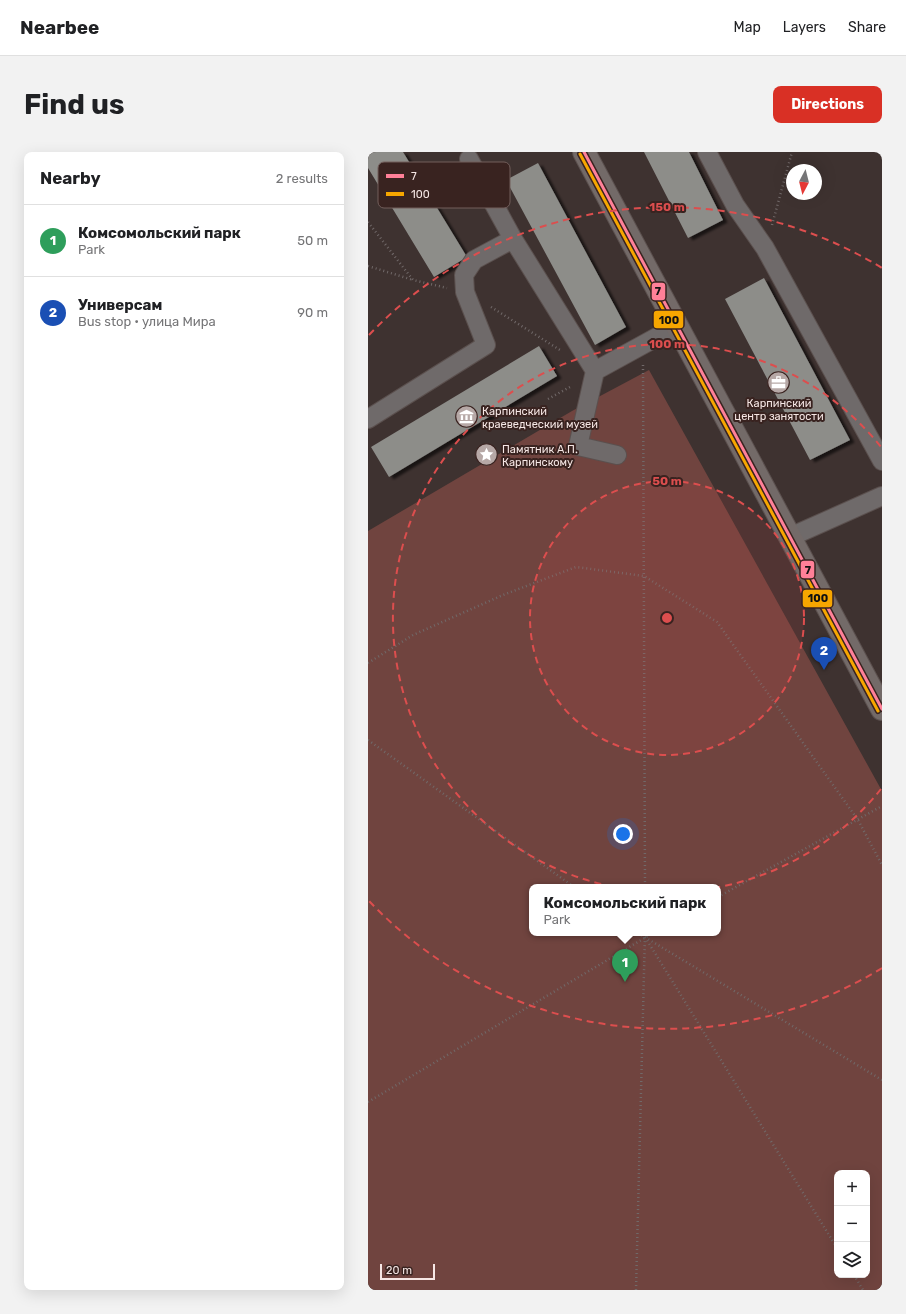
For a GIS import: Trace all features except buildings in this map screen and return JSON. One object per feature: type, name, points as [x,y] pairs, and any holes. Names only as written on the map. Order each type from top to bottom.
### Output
[{"type":"main road","points":[[584,152],[882,709]]},
{"type":"street","points":[[707,152],[735,205],[765,248],[882,461]]},
{"type":"street","points":[[496,208],[513,239],[595,371],[578,446],[617,455]]},
{"type":"street","points":[[368,419],[486,345],[465,292],[464,275],[474,260],[513,239]]},
{"type":"street","points":[[595,371],[677,326]]},
{"type":"street","points":[[790,537],[882,496]]},
{"type":"path","points":[[765,248],[792,152]]},
{"type":"path","points":[[368,266],[413,280]]},
{"type":"path","points":[[643,344],[644,884]]},
{"type":"path","points":[[548,399],[570,387]]},
{"type":"path","points":[[368,664],[413,634],[503,594],[576,567],[644,576],[717,622],[858,820],[882,865]]},
{"type":"path","points":[[368,740],[570,884]]},
{"type":"path","points":[[721,895],[882,806]]},
{"type":"path","points":[[642,936],[882,1080]]},
{"type":"path","points":[[368,1102],[648,936]]},
{"type":"path","points":[[645,938],[834,1243]]},
{"type":"path","points":[[636,1290],[645,938]]},
{"type":"path","points":[[856,1278],[863,1290]]},
{"type":"shaded area","points":[[649,370],[882,791],[882,1290],[368,1290],[368,531],[572,411]]},
{"type":"transit line","name":"7","points":[[584,152],[882,709]]},
{"type":"transit line","name":"100","points":[[580,154],[878,711]]},
{"type":"place","name":"Карпинский центр занятости","points":[[779,383]]},
{"type":"place","name":"Карпинский краеведческий музей","points":[[467,417]]},
{"type":"place","name":"Памятник А.П. Карпинскому","points":[[487,455]]},
{"type":"place","name":"Универсам","points":[[824,670]]},
{"type":"place","name":"Комсомольский парк","points":[[625,982]]}]
